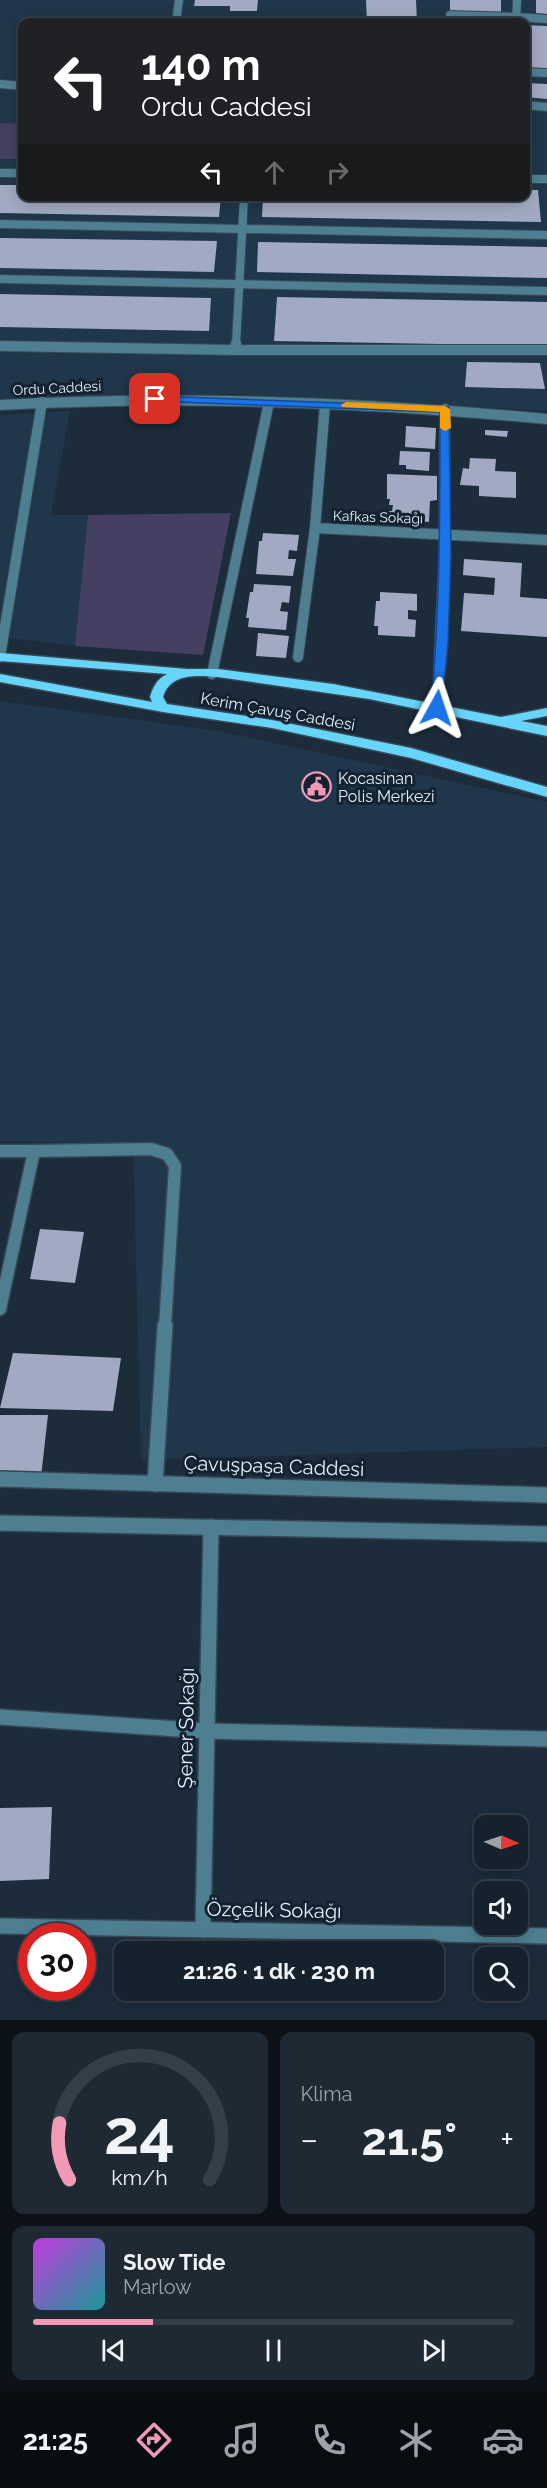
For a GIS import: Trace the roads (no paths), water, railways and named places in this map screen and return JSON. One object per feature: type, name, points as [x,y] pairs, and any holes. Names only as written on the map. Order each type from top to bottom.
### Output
[{"type":"main road","name":"Kerim Çavuş Caddesi","points":[[0,657],[194,672],[287,682],[547,730]]},
{"type":"main road","points":[[162,708],[156,697],[158,686],[164,679],[194,672]]},
{"type":"main road","name":"Kerim Çavuş Caddesi","points":[[0,678],[162,708],[272,724],[411,753],[547,792]]},
{"type":"main road","points":[[498,721],[547,711]]},
{"type":"street","points":[[177,18],[179,0]]},
{"type":"street","points":[[516,18],[517,0]]},
{"type":"street","points":[[450,15],[490,18]]},
{"type":"street","points":[[530,20],[547,19]]},
{"type":"street","points":[[530,72],[547,73]]},
{"type":"street","points":[[0,84],[18,86]]},
{"type":"street","points":[[530,105],[547,107]]},
{"type":"street","points":[[0,173],[18,173]]},
{"type":"street","points":[[530,178],[547,179]]},
{"type":"street","points":[[236,350],[244,201]]},
{"type":"street","points":[[0,224],[547,236]]},
{"type":"street","points":[[0,279],[547,291]]},
{"type":"street","points":[[0,346],[236,350],[547,350]]},
{"type":"street","name":"Ordu Caddesi","points":[[0,405],[132,398],[445,409],[547,419]]},
{"type":"street","points":[[0,657],[42,402]]},
{"type":"street","points":[[212,674],[269,402]]},
{"type":"street","points":[[298,657],[315,528],[325,404]]},
{"type":"street","points":[[437,708],[446,533],[445,409]]},
{"type":"street","name":"Kafkas Sokağı","points":[[315,528],[547,540]]},
{"type":"street","points":[[0,1151],[151,1149],[160,1150],[172,1160],[174,1178],[155,1484]]},
{"type":"street","points":[[0,1310],[34,1151]]},
{"type":"street","name":"Çavuşpaşa Caddesi","points":[[0,1479],[547,1496]]},
{"type":"street","points":[[0,1523],[547,1534]]},
{"type":"street","name":"Şener Sokağı","points":[[203,1930],[211,1527]]},
{"type":"street","points":[[0,1717],[207,1731],[547,1739]]},
{"type":"street","name":"Özçelik Sokağı","points":[[0,1926],[547,1936]]},
{"type":"place","name":"Kocasinan Polis Merkezi","points":[[317,787]]}]
